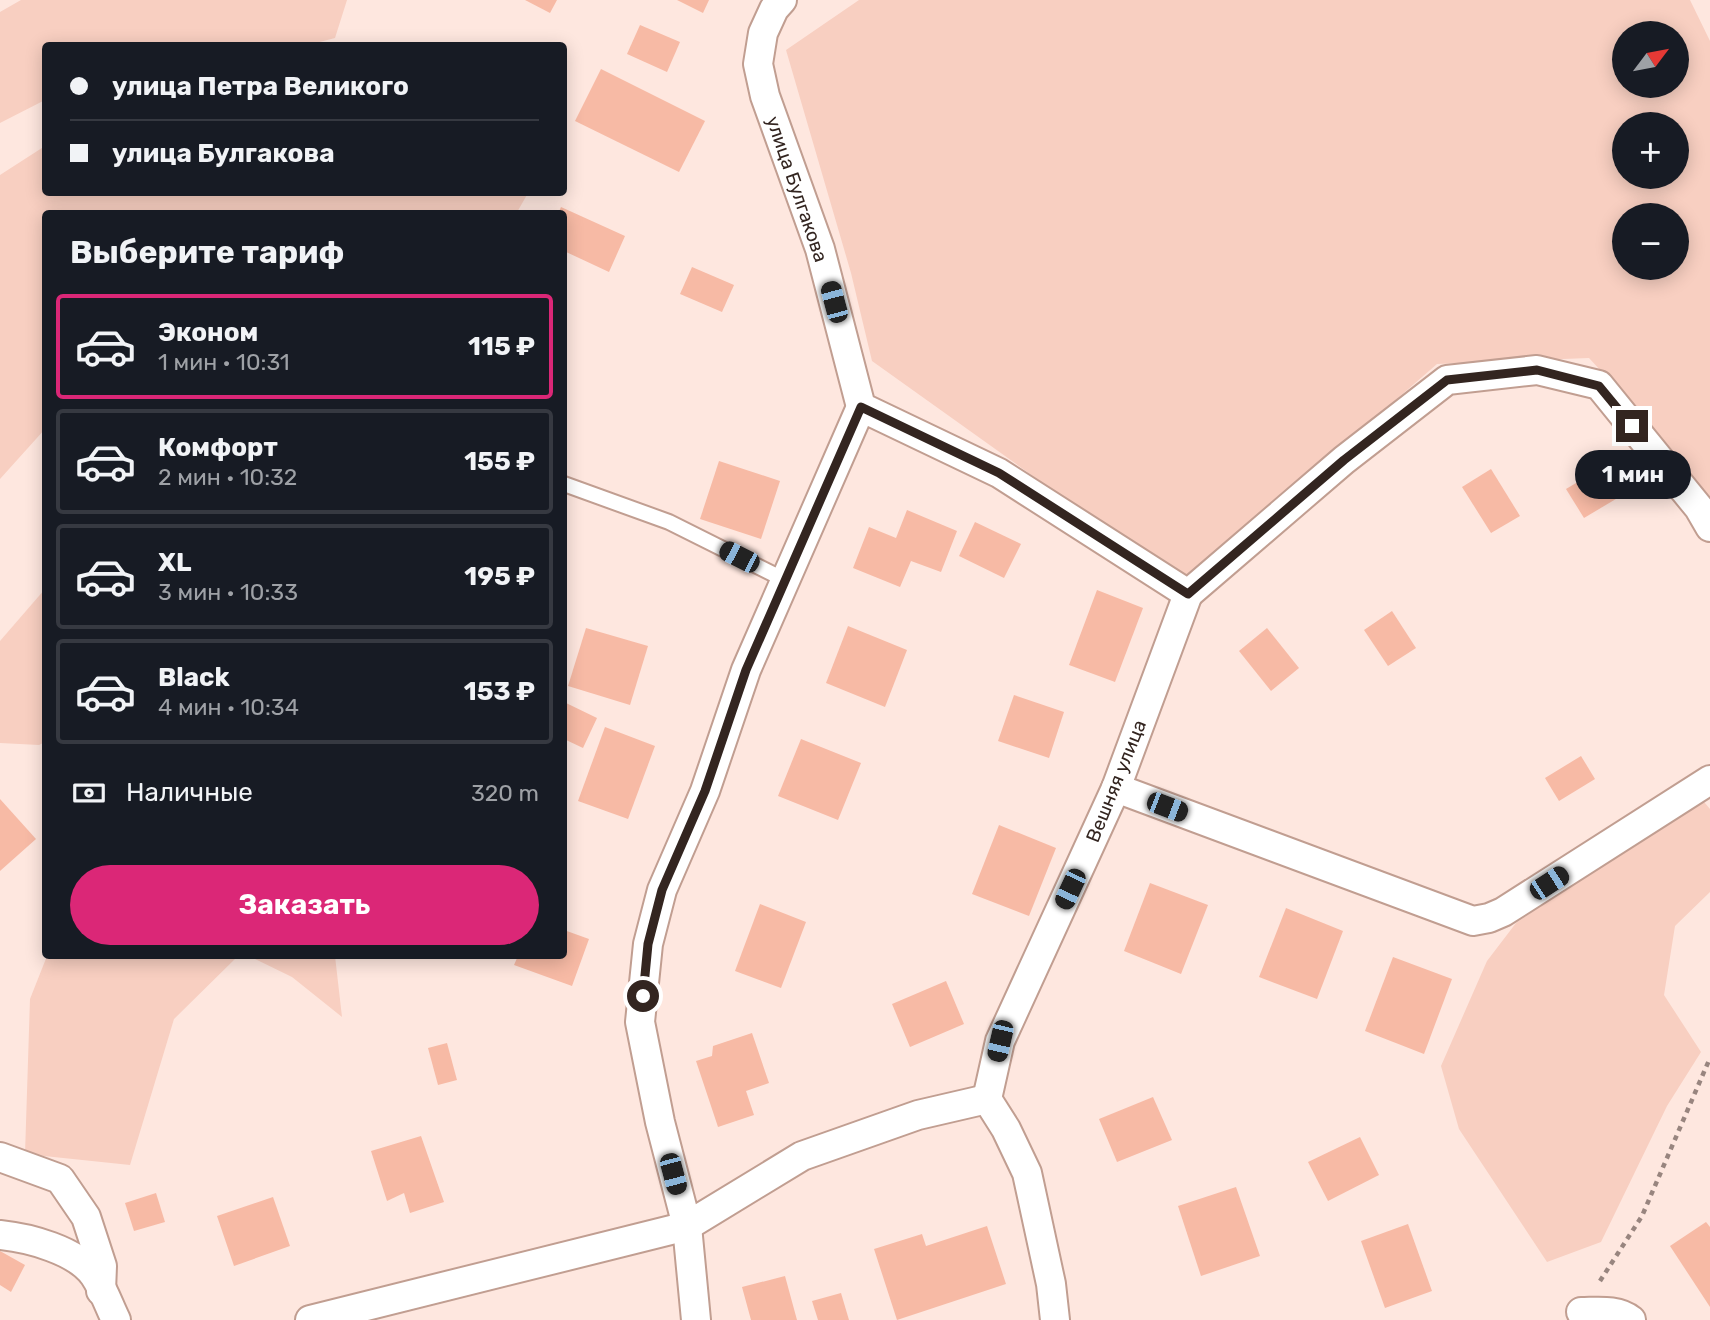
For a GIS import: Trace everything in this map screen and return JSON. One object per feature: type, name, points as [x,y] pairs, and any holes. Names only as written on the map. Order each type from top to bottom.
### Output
[{"type":"street","name":"улица Булгакова","points":[[782,0],[774,9],[763,33],[758,64],[765,96],[820,249],[861,407]]},
{"type":"street","points":[[696,1320],[687,1226],[660,1122],[640,1022],[648,944],[662,890],[705,791],[746,670],[861,407],[999,473],[1188,594],[1344,460],[1447,380],[1537,370],[1599,386],[1699,508],[1710,527]]},
{"type":"street","name":"Вешняя улица","points":[[987,1099],[1000,1041],[1116,788],[1188,594]]},
{"type":"street","points":[[1116,788],[1473,921],[1503,912],[1710,779]]},
{"type":"street","points":[[310,1320],[687,1226],[802,1156],[918,1115],[987,1099],[1006,1129],[1027,1173],[1051,1284],[1055,1320]]},
{"type":"street","points":[[0,1157],[60,1179],[86,1217],[102,1266],[101,1291]]},
{"type":"street","points":[[0,1235],[24,1237],[77,1259],[94,1275],[116,1320]]},
{"type":"street","points":[[1581,1312],[1611,1312],[1627,1316],[1631,1320]]},
{"type":"lane","points":[[567,485],[669,522],[785,580]]},
{"type":"path","points":[[1581,1312],[1642,1216],[1710,1058]]},
{"type":"shaded area","points":[[21,0],[347,0],[335,38],[320,42],[42,42],[42,102],[0,123],[0,12]]},
{"type":"shaded area","points":[[859,0],[1690,0],[1710,41],[1710,515],[1639,412],[1589,358],[1437,364],[1184,584],[872,361],[851,273],[786,50]]},
{"type":"shaded area","points":[[42,148],[42,196],[526,196],[518,210],[42,210],[42,432],[0,479],[0,175]]},
{"type":"shaded area","points":[[42,592],[42,744],[39,745],[0,743],[0,641]]},
{"type":"shaded area","points":[[1699,796],[1710,809],[1710,892],[1675,926],[1664,995],[1701,1052],[1667,1106],[1601,1242],[1547,1262],[1459,1129],[1441,1066],[1487,961],[1516,923]]},
{"type":"shaded area","points":[[46,959],[235,959],[174,1019],[130,1165],[25,1154],[30,999]]},
{"type":"shaded area","points":[[255,959],[335,959],[342,1017],[292,977]]},
{"type":"building","points":[[525,0],[557,0],[550,13]]},
{"type":"building","points":[[677,0],[709,0],[703,13]]},
{"type":"building","points":[[640,25],[680,42],[667,72],[627,54]]},
{"type":"building","points":[[601,69],[705,121],[679,172],[575,121]]},
{"type":"building","points":[[561,207],[625,236],[609,272],[567,252],[567,210],[560,210]]},
{"type":"building","points":[[692,267],[734,285],[722,312],[680,294]]},
{"type":"building","points":[[719,461],[780,481],[761,539],[700,519]]},
{"type":"building","points":[[1613,461],[1631,490],[1584,518],[1566,489]]},
{"type":"building","points":[[1491,469],[1520,516],[1491,533],[1462,487]]},
{"type":"building","points":[[907,510],[957,531],[941,572],[911,561],[900,587],[853,568],[869,527],[896,538]]},
{"type":"building","points":[[975,522],[1021,544],[1004,578],[959,556]]},
{"type":"building","points":[[1097,590],[1143,608],[1115,682],[1069,665]]},
{"type":"building","points":[[1392,611],[1416,648],[1388,666],[1364,630]]},
{"type":"building","points":[[848,626],[907,650],[885,707],[826,683]]},
{"type":"building","points":[[586,628],[648,646],[630,705],[568,686]]},
{"type":"building","points":[[1267,628],[1299,668],[1271,691],[1239,651]]},
{"type":"building","points":[[1014,695],[1064,712],[1049,758],[998,741]]},
{"type":"building","points":[[567,703],[597,718],[583,748],[567,740]]},
{"type":"building","points":[[605,727],[655,746],[628,819],[578,801]]},
{"type":"building","points":[[801,739],[861,763],[838,820],[778,796]]},
{"type":"building","points":[[1581,756],[1595,779],[1559,801],[1545,778]]},
{"type":"building","points":[[0,799],[36,839],[0,871]]},
{"type":"building","points":[[999,825],[1056,848],[1029,916],[972,894]]},
{"type":"building","points":[[1150,883],[1208,905],[1181,974],[1124,951]]},
{"type":"building","points":[[760,904],[806,922],[781,988],[735,971]]},
{"type":"building","points":[[1286,908],[1343,931],[1317,999],[1259,977]]},
{"type":"building","points":[[567,931],[589,939],[572,986],[514,965],[517,959],[567,959]]},
{"type":"building","points":[[1393,957],[1452,979],[1424,1054],[1365,1031]]},
{"type":"building","points":[[946,981],[964,1024],[910,1047],[892,1004]]},
{"type":"building","points":[[752,1033],[769,1083],[746,1091],[754,1115],[718,1127],[696,1061],[712,1056],[713,1046]]},
{"type":"building","points":[[447,1043],[457,1080],[438,1085],[428,1048]]},
{"type":"building","points":[[1153,1097],[1172,1140],[1117,1162],[1099,1119]]},
{"type":"building","points":[[421,1136],[444,1202],[410,1213],[404,1193],[387,1201],[371,1151]]},
{"type":"building","points":[[1360,1137],[1379,1175],[1328,1201],[1308,1162]]},
{"type":"building","points":[[1236,1187],[1260,1256],[1201,1276],[1178,1206]]},
{"type":"building","points":[[156,1193],[165,1222],[134,1231],[125,1203]]},
{"type":"building","points":[[273,1197],[290,1246],[234,1266],[217,1216]]},
{"type":"building","points":[[1706,1222],[1710,1227],[1710,1307],[1670,1246]]},
{"type":"building","points":[[1408,1224],[1432,1291],[1385,1308],[1361,1241]]},
{"type":"building","points":[[987,1226],[1006,1284],[897,1320],[874,1249],[922,1234],[926,1246]]},
{"type":"building","points":[[0,1251],[25,1265],[11,1292],[0,1285]]},
{"type":"building","points":[[785,1276],[797,1320],[751,1320],[742,1287]]},
{"type":"building","points":[[841,1293],[849,1320],[818,1320],[812,1301]]},
{"type":"route","points":[[643,996],[648,944],[662,890],[705,791],[746,670],[861,407],[999,473],[1188,594],[1344,460],[1447,380],[1537,370],[1599,386],[1632,426]]}]
